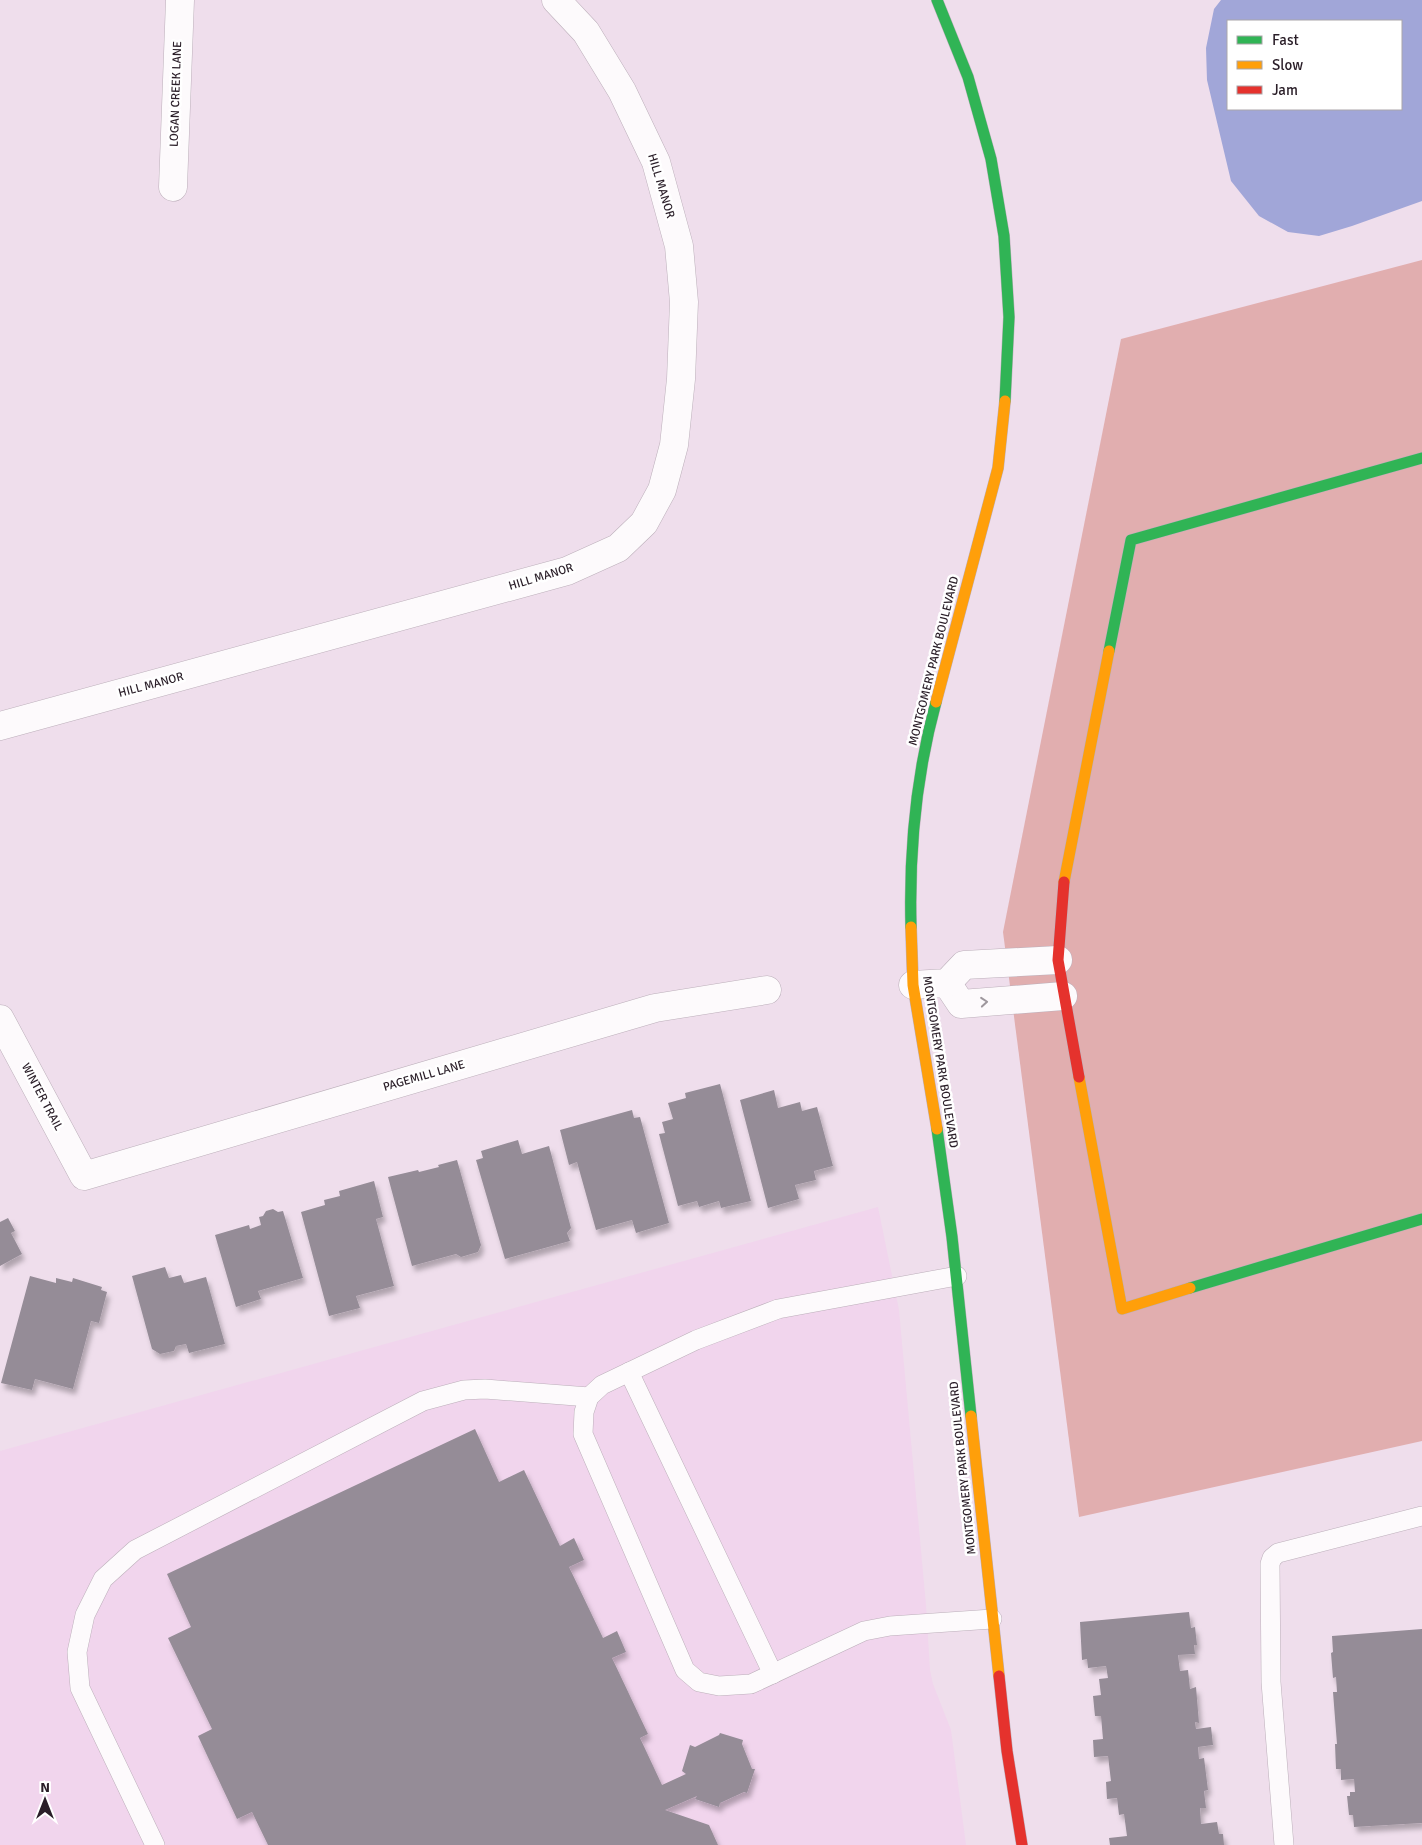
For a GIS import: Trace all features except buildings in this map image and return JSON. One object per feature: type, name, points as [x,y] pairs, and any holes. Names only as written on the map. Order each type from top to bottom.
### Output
[{"type":"street","name":"LOGAN CREEK LANE","points":[[173,187],[180,0]]},
{"type":"street","name":"HILL MANOR","points":[[0,726],[567,571],[618,548],[644,523],[662,490],[674,446],[681,379],[684,302],[679,246],[656,162],[622,91],[586,32],[556,0]]},
{"type":"street","name":"MONTGOMERY PARK BOULEVARD","points":[[937,0],[968,77],[990,159],[1004,236],[1009,317],[1005,402],[998,468],[933,712],[917,794],[910,880],[913,985],[931,1088],[957,1276],[1007,1751],[1022,1845]]},
{"type":"street","points":[[1422,458],[1131,540],[1064,880],[1058,960],[1063,996],[1122,1309],[1422,1219]]},
{"type":"street","points":[[913,985],[947,983],[964,966],[1058,960]]},
{"type":"street","points":[[947,983],[961,1004],[1063,996]]},
{"type":"street","name":"PAGEMILL LANE","points":[[84,1176],[655,1008],[768,990]]},
{"type":"street","name":"WINTER TRAIL","points":[[0,1019],[84,1176]]},
{"type":"lane","points":[[957,1276],[778,1309],[696,1340],[602,1385],[589,1396],[584,1412],[583,1434],[685,1670],[698,1682],[719,1686],[751,1684],[864,1631],[890,1626],[992,1619]]},
{"type":"lane","points":[[629,1372],[773,1674]]},
{"type":"lane","points":[[155,1845],[80,1688],[77,1652],[85,1615],[103,1579],[135,1550],[423,1402],[464,1390],[486,1389],[589,1396]]},
{"type":"lane","points":[[1284,1845],[1271,1682],[1270,1564],[1272,1558],[1278,1553],[1422,1516]]},
{"type":"shaded area","points":[[1422,260],[1422,1441],[1079,1517],[1003,932],[1121,339]]},
{"type":"shaded area","points":[[878,1207],[899,1310],[926,1605],[930,1670],[933,1684],[951,1730],[966,1845],[0,1845],[0,1451]]},
{"type":"water","points":[[1221,0],[1422,0],[1422,201],[1319,236],[1288,232],[1259,216],[1231,181],[1207,80],[1206,48],[1214,9]]},
{"type":"traffic: fast","points":[[937,0],[968,77],[991,159],[1004,236],[1009,317],[1005,401]]},
{"type":"traffic: fast","points":[[1109,651],[1131,540],[1422,458]]},
{"type":"traffic: fast","points":[[911,927],[911,870],[915,813],[923,757],[936,702]]},
{"type":"traffic: fast","points":[[937,1129],[952,1237],[971,1416]]},
{"type":"traffic: fast","points":[[1190,1288],[1422,1219]]},
{"type":"traffic: slow","points":[[936,702],[998,468],[1005,401]]},
{"type":"traffic: slow","points":[[1064,882],[1109,651]]},
{"type":"traffic: slow","points":[[911,927],[913,985],[937,1129]]},
{"type":"traffic: slow","points":[[1079,1077],[1122,1309],[1190,1288]]},
{"type":"traffic: slow","points":[[971,1416],[999,1676]]},
{"type":"traffic: jam","points":[[1064,882],[1058,960],[1079,1077]]},
{"type":"traffic: jam","points":[[999,1676],[1007,1751],[1022,1845]]}]
